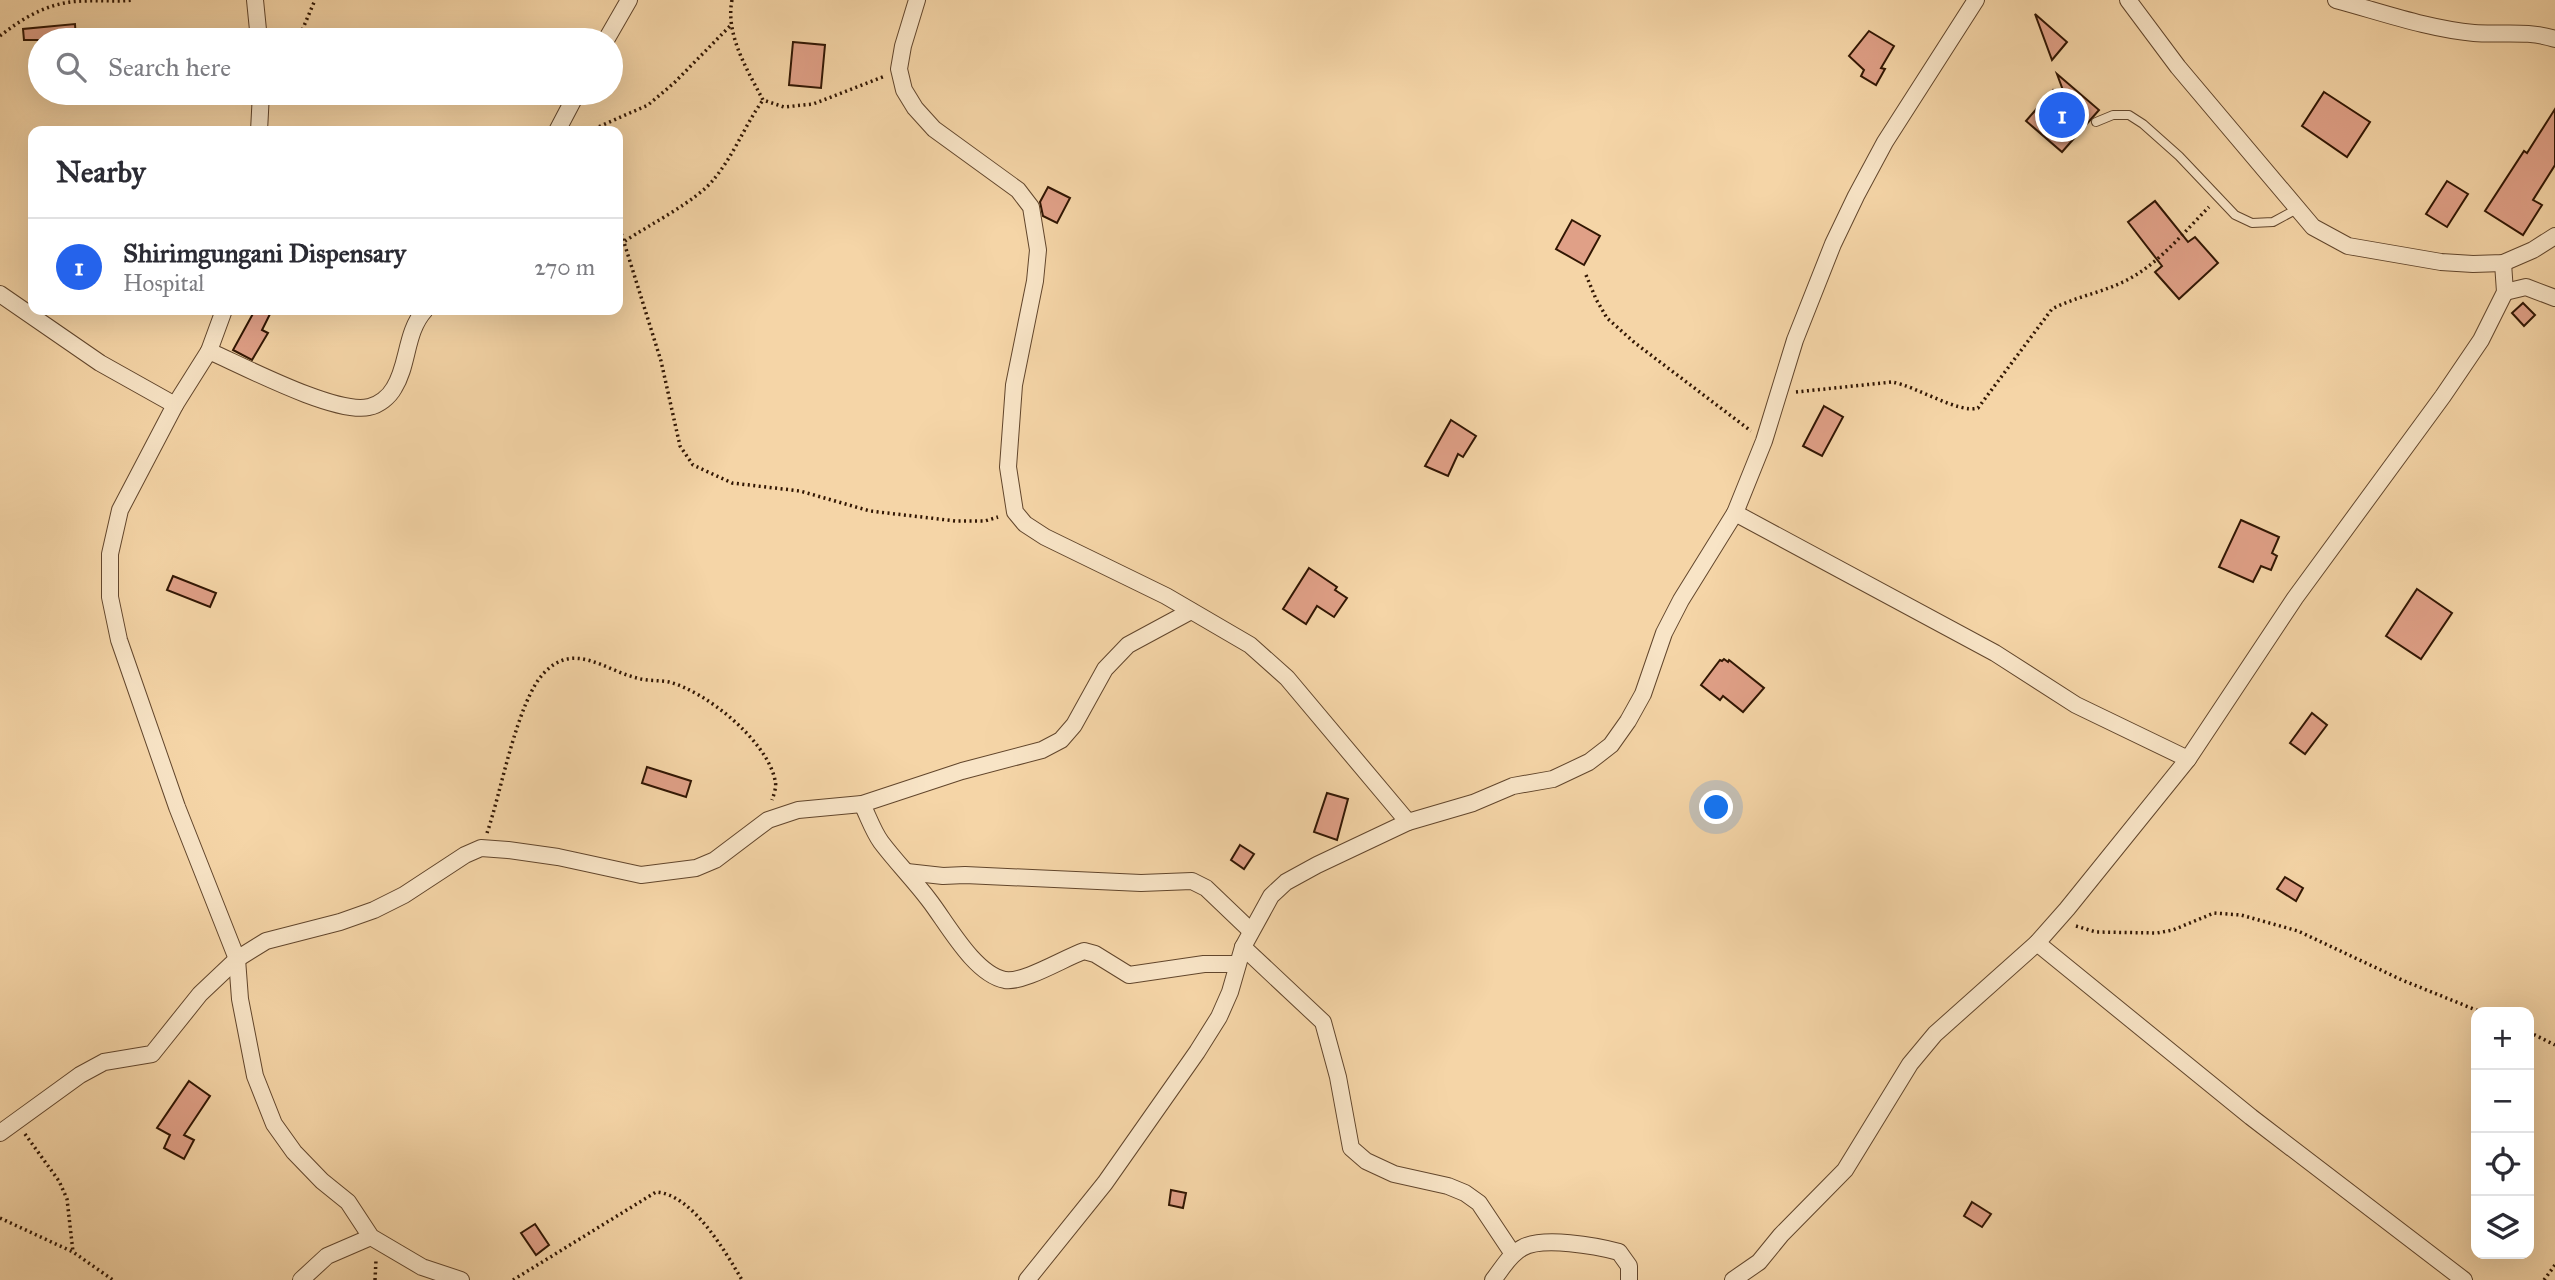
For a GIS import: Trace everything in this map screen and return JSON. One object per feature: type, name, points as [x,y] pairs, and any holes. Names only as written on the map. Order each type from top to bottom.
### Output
[{"type":"street","points":[[255,0],[258,28]]},
{"type":"street","points":[[613,28],[629,0]]},
{"type":"street","points":[[917,0],[902,46],[899,69],[904,90],[915,108],[934,129],[1018,190],[1031,207],[1038,250],[1035,281],[1014,385],[1008,467],[1015,512],[1026,524],[1045,537],[1124,574],[1250,645],[1287,678],[1408,822]]},
{"type":"street","points":[[1027,1280],[1105,1183],[1197,1052],[1219,1017],[1251,931],[1271,896],[1286,882],[1408,822],[1473,803],[1513,786],[1553,779],[1589,762],[1611,745],[1628,722],[1643,694],[1664,633],[1681,600],[1735,513],[1764,441],[1795,340],[1823,268],[1856,196],[1885,142],[1976,0]]},
{"type":"street","points":[[2128,0],[2178,67],[2313,227],[2348,246],[2441,261],[2502,263],[2533,250],[2555,236]]},
{"type":"street","points":[[2336,0],[2442,28],[2475,33],[2543,35],[2555,39]]},
{"type":"street","points":[[259,126],[260,105]]},
{"type":"street","points":[[560,126],[571,105]]},
{"type":"street","points":[[1733,1280],[1759,1262],[1781,1235],[1845,1170],[1910,1064],[1936,1034],[2036,943],[2057,920],[2188,759],[2295,598],[2451,385],[2480,340],[2505,292],[2502,263]]},
{"type":"street","points":[[2505,292],[2526,287],[2555,298]]},
{"type":"street","points":[[0,294],[28,313]]},
{"type":"street","points":[[30,315],[100,363],[175,405]]},
{"type":"street","points":[[222,315],[209,351],[175,405],[120,510],[110,554],[110,597],[119,640],[177,807],[237,959],[240,999],[255,1076],[274,1124],[294,1152],[322,1181],[348,1202],[371,1237],[422,1267],[461,1280]]},
{"type":"street","points":[[209,351],[316,397],[345,407],[368,408],[382,402],[393,391],[402,373],[410,337],[420,315]]},
{"type":"street","points":[[1735,513],[1995,653],[2076,705],[2188,759]]},
{"type":"street","points":[[0,1133],[80,1075],[104,1062],[152,1054],[200,994],[237,959],[266,941],[340,922],[374,910],[481,848],[508,849],[558,857],[641,875],[696,868],[715,860],[768,820],[798,810],[862,804],[962,771],[1042,750],[1061,740],[1074,725],[1105,669],[1128,645],[1191,611]]},
{"type":"street","points":[[862,804],[880,840],[958,940],[979,965],[992,975],[1006,980],[1022,978],[1084,951],[1095,954],[1129,975],[1204,964],[1237,964]]},
{"type":"street","points":[[907,872],[943,876],[1141,883],[1192,881],[1206,888],[1251,931]]},
{"type":"street","points":[[2036,943],[2251,1117],[2464,1280]]},
{"type":"street","points":[[1243,947],[1324,1022],[1338,1077],[1350,1148],[1366,1161],[1394,1174],[1448,1186],[1465,1193],[1479,1203],[1513,1254]]},
{"type":"street","points":[[301,1280],[327,1256],[371,1237]]},
{"type":"street","points":[[1493,1280],[1513,1254],[1525,1245],[1542,1243],[1598,1246],[1619,1252],[1629,1266],[1629,1280]]},
{"type":"lane","points":[[2096,122],[2113,115],[2129,115],[2143,124],[2179,156],[2235,215],[2252,223],[2273,222],[2297,209]]},
{"type":"path","points":[[0,36],[14,24],[44,8],[66,2],[134,0]]},
{"type":"path","points":[[303,28],[315,0]]},
{"type":"path","points":[[732,0],[732,24],[741,58],[763,100],[784,107],[813,104],[853,90],[899,69]]},
{"type":"path","points":[[600,126],[648,105],[674,83],[732,24]]},
{"type":"path","points":[[625,241],[696,197],[713,182],[747,122],[763,100]]},
{"type":"path","points":[[1779,394],[1823,387],[1892,382],[1908,385],[1965,409],[1978,408],[2052,310],[2070,300],[2125,281],[2154,261],[2218,198]]},
{"type":"path","points":[[623,236],[661,361],[680,446],[693,465],[732,483],[800,491],[870,511],[956,521],[985,521],[1015,512]]},
{"type":"path","points":[[1586,275],[1606,317],[1634,343],[1764,441]]},
{"type":"path","points":[[481,848],[528,698],[544,673],[562,660],[587,658],[636,678],[670,683],[707,700],[748,734],[767,756],[776,782],[768,820]]},
{"type":"path","points":[[2057,920],[2096,932],[2157,933],[2173,930],[2214,913],[2241,915],[2298,931],[2403,980],[2471,1008]]},
{"type":"path","points":[[2534,1034],[2555,1045]]},
{"type":"path","points":[[16,1121],[60,1181],[67,1199],[73,1251]]},
{"type":"path","points":[[513,1280],[656,1192],[667,1192],[676,1197],[702,1220],[742,1280]]},
{"type":"path","points":[[0,1218],[73,1251],[113,1280]]},
{"type":"path","points":[[2544,1280],[2555,1265]]},
{"type":"building","points":[[2035,14],[2067,42],[2052,60]]},
{"type":"building","points":[[75,24],[75,28],[33,28]]},
{"type":"building","points":[[23,29],[28,29],[28,40],[24,40]]},
{"type":"building","points":[[1869,31],[1894,46],[1881,68],[1885,69],[1876,85],[1861,76],[1864,70],[1849,56]]},
{"type":"building","points":[[793,42],[825,45],[821,88],[789,85]]},
{"type":"building","points":[[2057,74],[2099,110],[2062,152],[2026,121],[2053,90],[2071,112]]},
{"type":"building","points":[[2324,92],[2370,122],[2347,157],[2302,126]]},
{"type":"building","points":[[2555,109],[2555,165],[2533,200],[2542,205],[2523,235],[2485,211]]},
{"type":"building","points":[[2447,181],[2468,194],[2447,227],[2426,214]]},
{"type":"building","points":[[1048,187],[1070,198],[1057,223],[1043,216],[1040,202]]},
{"type":"building","points":[[2155,201],[2188,242],[2195,237],[2218,263],[2179,299],[2155,272],[2162,266],[2128,222]]},
{"type":"building","points":[[1572,220],[1600,236],[1584,265],[1556,249]]},
{"type":"building","points":[[2523,303],[2535,315],[2524,326],[2512,313]]},
{"type":"building","points":[[252,315],[270,315],[262,330],[268,333],[252,360],[233,350]]},
{"type":"building","points":[[1824,406],[1843,417],[1822,456],[1803,446]]},
{"type":"building","points":[[1451,420],[1476,436],[1463,457],[1458,454],[1448,476],[1425,466]]},
{"type":"building","points":[[2241,520],[2279,537],[2272,553],[2277,556],[2271,570],[2261,566],[2253,582],[2219,567]]},
{"type":"building","points":[[1309,568],[1337,587],[1335,590],[1347,598],[1334,617],[1317,606],[1306,624],[1283,609]]},
{"type":"building","points":[[173,576],[216,593],[210,607],[167,590]]},
{"type":"building","points":[[2417,589],[2452,613],[2421,659],[2386,636]]},
{"type":"building","points":[[1720,660],[1728,662],[1729,660],[1764,688],[1743,712],[1723,696],[1720,700],[1701,685]]},
{"type":"building","points":[[2312,713],[2327,725],[2305,754],[2290,743]]},
{"type":"building","points":[[647,767],[691,781],[686,797],[642,783]]},
{"type":"building","points":[[1327,793],[1348,799],[1337,840],[1314,832]]},
{"type":"building","points":[[1240,845],[1254,854],[1244,869],[1231,860]]},
{"type":"building","points":[[2285,877],[2303,888],[2296,901],[2277,889]]},
{"type":"building","points":[[189,1081],[210,1096],[184,1135],[194,1140],[184,1159],[164,1148],[170,1135],[157,1128]]},
{"type":"building","points":[[1171,1190],[1186,1193],[1183,1208],[1169,1205]]},
{"type":"building","points":[[1972,1202],[1991,1214],[1982,1227],[1964,1216]]},
{"type":"building","points":[[535,1224],[549,1245],[536,1255],[521,1233]]},
{"type":"place","name":"Shirimgungani Dispensary","points":[[2062,115]]}]
